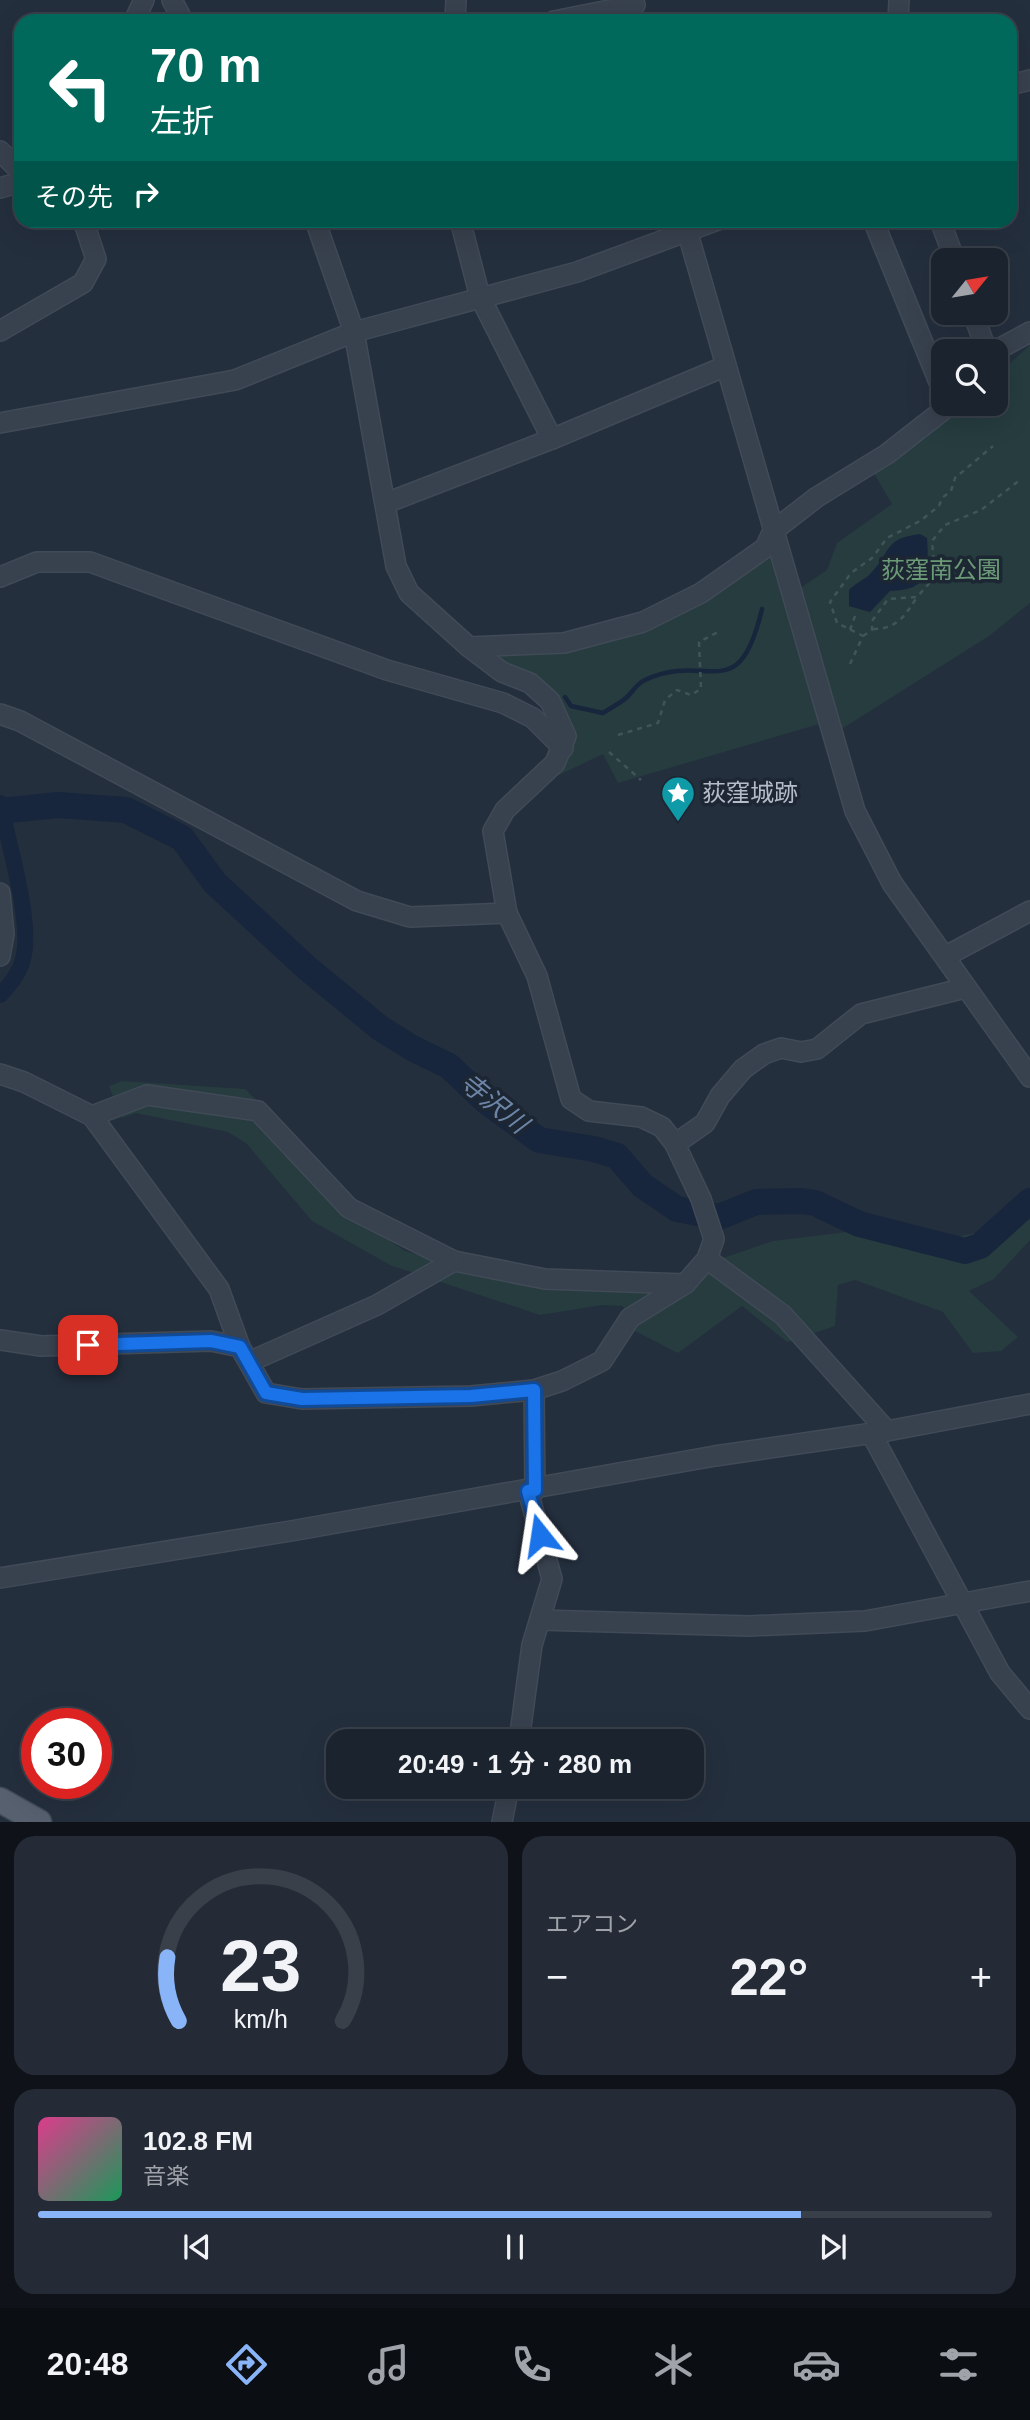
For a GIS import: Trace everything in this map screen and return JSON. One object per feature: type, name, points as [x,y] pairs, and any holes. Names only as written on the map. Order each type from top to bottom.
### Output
[{"type":"main road","points":[[2,1807],[38,1822]]},
{"type":"street","points":[[601,14],[635,9]]},
{"type":"street","points":[[0,151],[14,165]]},
{"type":"street","points":[[0,331],[83,283],[96,259],[86,228]]},
{"type":"street","points":[[0,1074],[24,1082],[92,1116],[219,1289],[244,1354],[266,1393],[302,1399],[471,1396],[534,1390],[562,1381],[603,1361],[630,1318],[685,1284],[707,1259],[714,1239],[701,1199],[675,1144],[662,1127],[641,1117],[589,1111],[571,1099],[537,976],[507,913],[493,831],[505,810],[555,763],[566,736],[551,701],[530,683],[502,672],[469,647],[409,593],[396,566],[354,332],[318,228]]},
{"type":"street","points":[[462,228],[480,298],[552,439]]},
{"type":"street","points":[[0,423],[235,380],[354,332],[577,272],[684,228]]},
{"type":"street","points":[[686,228],[855,811],[892,883],[1030,1077]]},
{"type":"street","points":[[876,228],[931,360]]},
{"type":"street","points":[[943,228],[950,248]]},
{"type":"street","points":[[1008,344],[1030,332]]},
{"type":"street","points":[[386,503],[552,439],[726,366]]},
{"type":"street","points":[[469,647],[564,643],[643,622],[701,593],[765,548],[773,531],[817,497],[887,454],[931,416]]},
{"type":"street","points":[[0,577],[37,562],[90,562],[387,670],[503,703],[533,718],[563,748]]},
{"type":"street","points":[[0,714],[32,727],[357,901],[410,917],[507,913]]},
{"type":"street","points":[[0,893],[4,934],[0,956]]},
{"type":"street","points":[[946,956],[1030,911]]},
{"type":"street","points":[[675,1144],[705,1123],[720,1096],[743,1069],[764,1054],[781,1048],[801,1052],[817,1049],[861,1014],[965,988]]},
{"type":"street","points":[[92,1116],[147,1095],[258,1111],[349,1208],[454,1261],[545,1279],[685,1284]]},
{"type":"street","points":[[707,1259],[783,1315],[879,1432],[1000,1673],[1030,1709]]},
{"type":"street","points":[[0,1340],[41,1346],[211,1341],[244,1354],[377,1306],[454,1261]]},
{"type":"street","points":[[520,1729],[531,1645],[551,1579],[532,1491],[534,1390]]},
{"type":"street","points":[[0,1578],[532,1491],[715,1456],[879,1432],[1030,1404]]},
{"type":"street","points":[[540,1620],[749,1626],[865,1621],[1030,1591]]},
{"type":"street","points":[[502,1822],[507,1799]]},
{"type":"path","points":[[863,636],[837,623],[830,602],[851,573],[872,558],[887,538],[920,521],[939,506],[942,498],[951,491],[955,478],[993,446]]},
{"type":"path","points":[[850,664],[863,636],[872,629],[884,629],[902,621],[917,597],[935,577],[932,541],[945,525],[981,510],[1020,480]]},
{"type":"path","points":[[872,629],[872,621],[888,598],[917,597]]},
{"type":"path","points":[[850,629],[856,613]]},
{"type":"path","points":[[618,735],[658,723],[664,700],[677,690],[691,695],[701,689],[699,642],[718,632]]},
{"type":"path","points":[[609,752],[641,780]]},
{"type":"green space","name":"荻窪南公園","points":[[1030,345],[1030,603],[989,636],[840,730],[835,717],[816,725],[618,783],[603,754],[536,786],[558,766],[553,693],[503,668],[490,650],[649,626],[769,549],[784,599],[827,570],[837,543],[892,504],[872,470],[943,416],[1008,416],[1008,365]]},
{"type":"green space","points":[[122,1081],[245,1089],[316,1158],[332,1202],[405,1251],[548,1289],[679,1273],[773,1241],[855,1231],[941,1240],[986,1231],[1030,1195],[1030,1240],[994,1279],[969,1291],[1018,1337],[1001,1351],[973,1353],[943,1312],[855,1280],[838,1285],[835,1326],[787,1342],[742,1306],[678,1353],[631,1329],[623,1306],[602,1305],[540,1315],[390,1265],[312,1221],[246,1143],[228,1132],[136,1113],[122,1118],[109,1086]]},
{"type":"water","points":[[920,534],[927,538],[928,560],[927,569],[920,582],[903,590],[890,591],[870,612],[849,606],[849,590],[871,573],[890,547],[900,539]]},
{"type":"waterway","points":[[565,697],[571,706],[603,713],[628,696],[640,683],[667,672],[718,671],[731,668],[743,658],[753,640],[762,609]]},
{"type":"waterway","points":[[0,803],[25,925],[23,959],[0,995]]},
{"type":"waterway","name":"寺沢川","points":[[0,811],[58,805],[126,810],[182,838],[215,883],[307,968],[380,1028],[449,1066],[486,1101],[539,1140],[594,1149],[617,1156],[643,1186],[677,1209],[719,1217],[756,1202],[802,1201],[815,1203],[859,1224],[965,1251],[980,1246],[1030,1201]]},
{"type":"place","name":"荻窪城跡","points":[[678,823]]},
{"type":"route","points":[[88,1345],[211,1341],[240,1347],[266,1393],[302,1399],[471,1396],[534,1390],[535,1490],[528,1491],[540,1535]]}]
